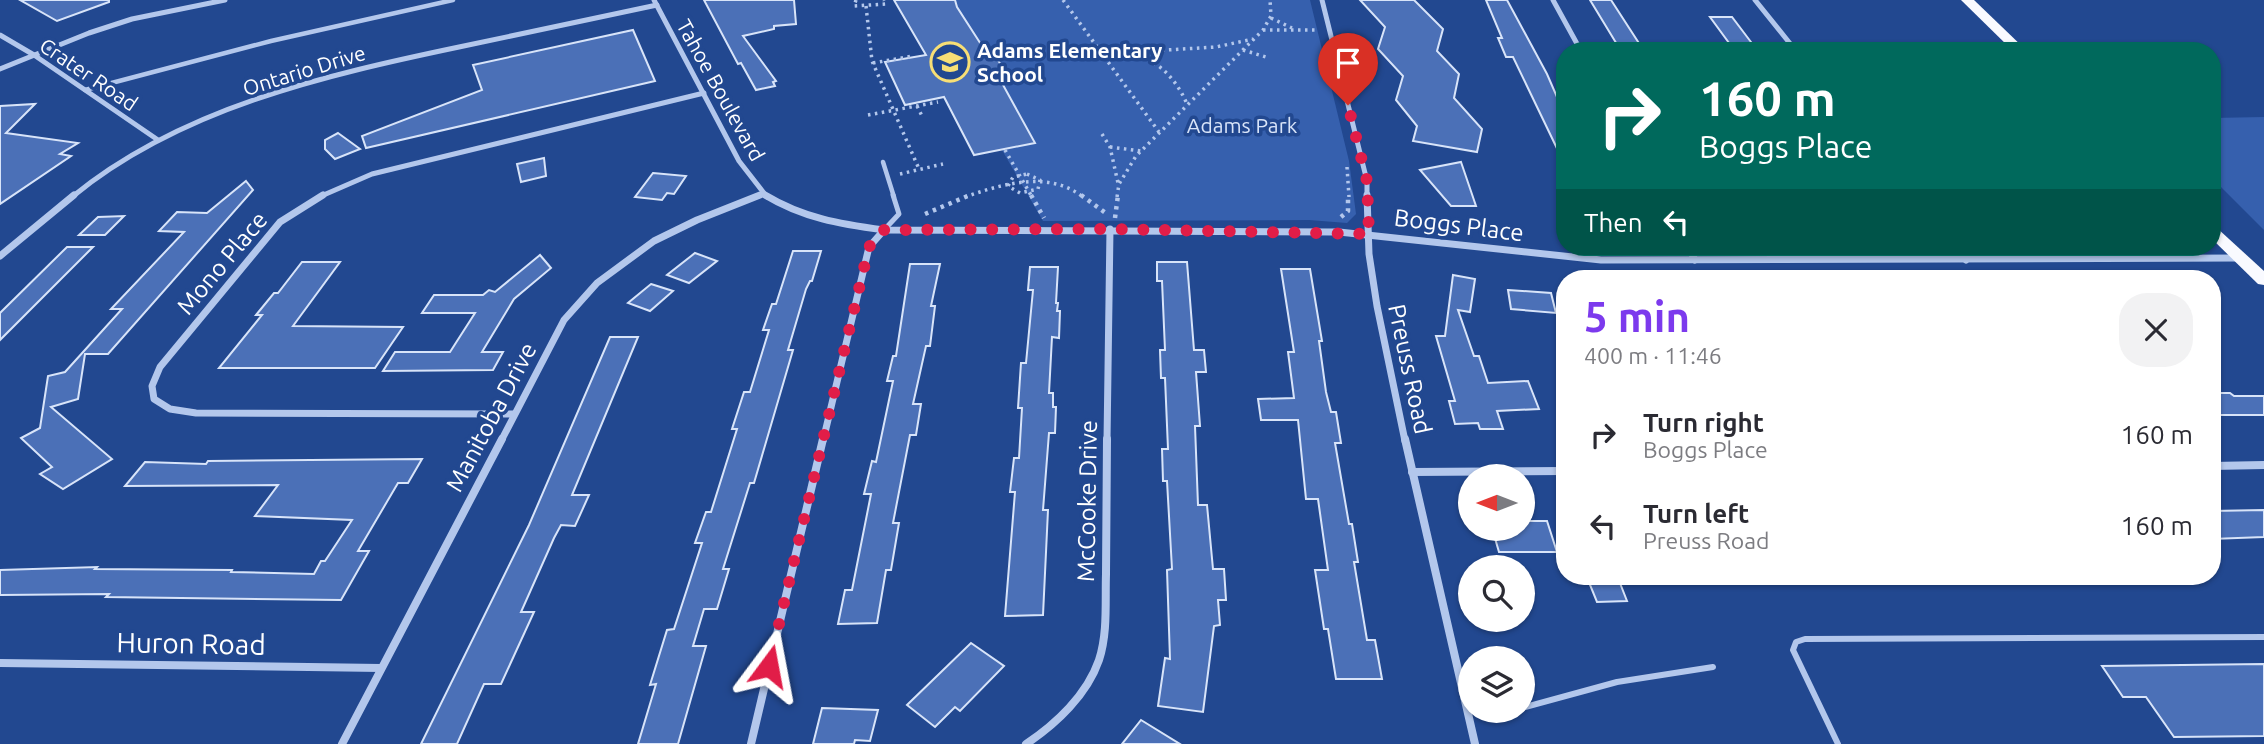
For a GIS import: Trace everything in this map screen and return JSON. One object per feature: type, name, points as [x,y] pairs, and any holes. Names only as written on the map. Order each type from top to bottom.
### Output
[{"type":"main road","points":[[1967,0],[2011,42]]},
{"type":"main road","points":[[2221,239],[2264,280]]},
{"type":"street","points":[[0,69],[132,19],[225,0]]},
{"type":"street","name":"Preuss Road","points":[[1322,0],[1367,181],[1369,234],[1377,306],[1412,472],[1458,663]]},
{"type":"street","points":[[1553,0],[1576,42]]},
{"type":"street","points":[[1755,0],[1789,42]]},
{"type":"street","name":"Tahoe Boulevard","points":[[656,3],[740,161],[763,194]]},
{"type":"street","name":"Ontario Drive","points":[[0,256],[90,182],[158,140],[264,96],[344,71],[656,3]]},
{"type":"street","name":"Crater Road","points":[[0,35],[34,55],[158,140]]},
{"type":"street","name":"Mono Place","points":[[513,414],[196,413],[170,409],[154,399],[152,386],[160,367],[280,222],[315,198],[372,174],[704,93]]},
{"type":"street","name":"Boggs Place","points":[[763,194],[789,210],[830,223],[884,230],[1110,229],[1369,234],[1556,255]]},
{"type":"street","name":"Manitoba Drive","points":[[342,744],[564,320],[597,283],[629,257],[665,234],[763,194]]},
{"type":"street","name":"McCooke Drive","points":[[1026,744],[1040,736],[1079,693],[1099,660],[1105,618],[1110,229]]},
{"type":"street","points":[[751,744],[869,247],[884,230]]},
{"type":"street","name":"Boggs Place","points":[[1565,256],[1601,260],[2241,258]]},
{"type":"street","points":[[1693,256],[1695,260]]},
{"type":"street","points":[[1963,256],[1966,260]]},
{"type":"street","points":[[2221,466],[2264,465]]},
{"type":"street","points":[[1412,472],[1556,471]]},
{"type":"street","name":"Huron Road","points":[[0,663],[381,668]]},
{"type":"street","name":"Preuss Road","points":[[1471,723],[1475,744]]},
{"type":"lane","points":[[85,90],[296,34],[453,0]]},
{"type":"lane","points":[[883,162],[899,214],[884,230]]},
{"type":"lane","points":[[1838,744],[1793,650],[1796,642],[1819,639],[2264,638]]},
{"type":"lane","points":[[1535,704],[1617,681],[1713,667]]},
{"type":"path","points":[[856,0],[854,6],[887,4],[884,0]]},
{"type":"path","points":[[1063,0],[1159,132]]},
{"type":"path","points":[[1119,184],[1141,151],[1263,30],[1271,18],[1273,9],[1270,0]]},
{"type":"path","points":[[866,6],[873,63],[919,169]]},
{"type":"path","points":[[1271,18],[1296,30]]},
{"type":"path","points":[[1312,20],[1318,43]]},
{"type":"path","points":[[1263,30],[1316,30]]},
{"type":"path","points":[[1100,51],[1111,48],[1134,52],[1205,48],[1254,39]]},
{"type":"path","points":[[1243,50],[1266,57]]},
{"type":"path","points":[[1134,52],[1166,70],[1176,79],[1188,104]]},
{"type":"path","points":[[873,63],[913,56]]},
{"type":"path","points":[[868,115],[938,102]]},
{"type":"path","points":[[917,106],[923,118]]},
{"type":"path","points":[[1102,134],[1110,148],[1119,184],[1115,218]]},
{"type":"path","points":[[1110,148],[1141,151]]},
{"type":"path","points":[[1005,150],[1044,219]]},
{"type":"path","points":[[1329,218],[1345,216],[1348,211],[1346,161]]},
{"type":"path","points":[[905,185],[900,173],[943,164]]},
{"type":"path","points":[[1008,186],[1009,180],[1019,175],[1034,175],[1041,181]]},
{"type":"path","points":[[923,217],[968,195],[1041,181],[1067,185],[1096,208],[1115,218]]},
{"type":"path","points":[[1008,186],[1015,192],[1029,192],[1038,189],[1041,181]]},
{"type":"path","points":[[915,209],[923,217],[935,219]]},
{"type":"path","points":[[1103,218],[1129,218]]},
{"type":"path","points":[[1030,219],[1056,219]]},
{"type":"green space","name":"Adams Park","points":[[955,0],[1310,0],[1349,161],[1356,214],[1347,223],[1309,220],[1043,221],[1002,150],[1035,142],[997,74],[1005,71],[991,49],[984,49]]},
{"type":"green space","points":[[2264,117],[2264,230],[2221,187],[2221,118]]},
{"type":"building","points":[[20,0],[109,0],[109,2],[57,21]]},
{"type":"building","points":[[704,0],[794,0],[796,24],[774,26],[774,29],[743,36],[776,81],[773,82],[775,86],[756,90],[741,63],[738,64]]},
{"type":"building","name":"Adams Elementary School","points":[[894,0],[955,0],[984,49],[991,48],[1005,72],[997,74],[1035,143],[974,155],[944,97],[905,105],[885,62],[926,55]]},
{"type":"building","points":[[1360,0],[1414,0],[1443,29],[1437,51],[1459,74],[1454,98],[1482,129],[1477,152],[1413,141],[1417,126],[1396,100],[1403,76],[1378,49],[1385,27]]},
{"type":"building","points":[[1486,0],[1507,0],[1547,74],[1556,95],[1556,146],[1513,57],[1506,57],[1498,38],[1502,38]]},
{"type":"building","points":[[1590,0],[1611,0],[1638,42],[1616,42]]},
{"type":"building","points":[[1710,17],[1732,17],[1751,42],[1728,42]]},
{"type":"building","points":[[633,30],[655,81],[366,148],[362,136],[482,90],[473,65]]},
{"type":"building","points":[[35,104],[6,133],[78,143],[60,154],[71,156],[0,204],[0,106]]},
{"type":"building","points":[[338,133],[360,149],[335,159],[325,149],[325,140]]},
{"type":"building","points":[[544,158],[546,176],[521,182],[517,164]]},
{"type":"building","points":[[1461,162],[1476,206],[1451,206],[1420,170]]},
{"type":"building","points":[[653,173],[686,176],[674,194],[667,193],[662,200],[635,197]]},
{"type":"building","points":[[246,181],[253,190],[108,354],[85,354],[78,399],[51,407],[112,459],[63,489],[40,474],[52,467],[21,438],[40,428],[48,376],[65,372],[122,309],[111,309],[184,232],[159,231],[177,212],[207,213]]},
{"type":"building","points":[[124,216],[105,235],[79,235],[98,217]]},
{"type":"building","points":[[67,247],[93,247],[0,340],[0,313]]},
{"type":"building","points":[[793,251],[821,251],[812,281],[806,289],[788,350],[793,350],[754,483],[750,483],[723,569],[729,569],[717,609],[704,609],[693,646],[706,646],[678,744],[638,744],[656,684],[650,685],[667,630],[674,629],[702,543],[695,543],[706,512],[711,512],[737,429],[732,429],[744,392],[750,392],[769,330],[763,330],[772,304],[776,304]]},
{"type":"building","points":[[695,253],[717,261],[689,283],[667,275]]},
{"type":"building","points":[[540,255],[551,268],[514,299],[482,352],[503,352],[493,370],[383,371],[395,352],[450,352],[475,313],[422,313],[434,295],[483,295],[489,290],[495,292]]},
{"type":"building","points":[[302,262],[340,262],[293,326],[403,327],[375,368],[219,368],[262,315],[256,315],[274,293],[278,293]]},
{"type":"building","points":[[1157,262],[1187,262],[1194,350],[1204,350],[1206,372],[1196,372],[1200,426],[1195,426],[1198,505],[1207,505],[1213,569],[1224,569],[1226,600],[1218,600],[1220,625],[1214,626],[1203,712],[1158,706],[1165,658],[1170,659],[1167,570],[1172,569],[1167,481],[1163,481],[1162,449],[1168,449],[1165,378],[1161,378],[1160,350],[1165,350],[1162,281],[1157,281]]},
{"type":"building","points":[[910,264],[940,264],[931,306],[935,306],[930,346],[926,346],[913,404],[921,404],[916,435],[910,435],[893,523],[899,523],[891,570],[886,570],[877,623],[838,624],[845,590],[852,590],[871,494],[864,494],[872,461],[876,462],[893,381],[887,381],[893,356],[896,356]]},
{"type":"building","points":[[1030,267],[1058,267],[1056,303],[1057,311],[1060,311],[1059,338],[1052,337],[1049,393],[1053,393],[1053,407],[1056,407],[1055,433],[1049,433],[1043,510],[1048,510],[1043,615],[1005,616],[1015,492],[1010,492],[1014,458],[1019,458],[1021,363],[1026,363],[1033,290],[1028,290]]},
{"type":"building","points":[[1281,269],[1310,269],[1322,341],[1319,341],[1326,392],[1331,412],[1336,412],[1341,443],[1335,443],[1349,524],[1352,524],[1358,562],[1354,562],[1367,640],[1375,640],[1382,679],[1336,679],[1328,629],[1324,629],[1315,570],[1328,570],[1318,499],[1306,499],[1298,420],[1261,420],[1258,399],[1294,398],[1288,352],[1294,352]]},
{"type":"building","points":[[1453,275],[1475,279],[1470,312],[1458,310],[1474,356],[1479,356],[1488,383],[1528,381],[1539,409],[1497,411],[1503,429],[1480,429],[1478,423],[1455,424],[1449,401],[1455,401],[1436,336],[1445,336]]},
{"type":"building","points":[[651,284],[673,291],[650,311],[628,303]]},
{"type":"building","points":[[1508,290],[1551,293],[1556,313],[1511,309]]},
{"type":"building","points":[[610,337],[638,337],[572,495],[589,495],[575,526],[561,525],[554,538],[521,612],[534,612],[501,684],[484,684],[457,744],[421,744],[529,525]]},
{"type":"building","points":[[2221,393],[2264,396],[2264,415],[2221,415]]},
{"type":"building","points":[[422,459],[408,483],[398,483],[358,551],[369,551],[341,600],[106,597],[109,594],[0,595],[0,570],[97,567],[95,569],[232,570],[231,572],[314,574],[352,520],[255,516],[278,485],[125,486],[145,462],[206,464],[208,461]]},
{"type":"building","points":[[2264,510],[2264,537],[2221,539],[2221,511]]},
{"type":"building","points":[[1535,521],[1547,521],[1556,552],[1499,552],[1496,541],[1535,541]]},
{"type":"building","points":[[1590,585],[1621,585],[1627,601],[1597,602]]},
{"type":"building","points":[[971,643],[1004,666],[960,711],[955,707],[935,727],[907,705]]},
{"type":"building","points":[[2264,664],[2264,736],[2174,737],[2146,697],[2123,697],[2102,666]]},
{"type":"building","points":[[822,708],[878,710],[870,741],[855,740],[854,744],[813,744]]},
{"type":"building","points":[[1141,720],[1180,744],[1122,744]]},
{"type":"place","name":"Adams Elementary School","points":[[950,62]]},
{"type":"route","points":[[769,666],[869,247],[884,230],[1110,229],[1369,234],[1367,181],[1348,105]]}]
